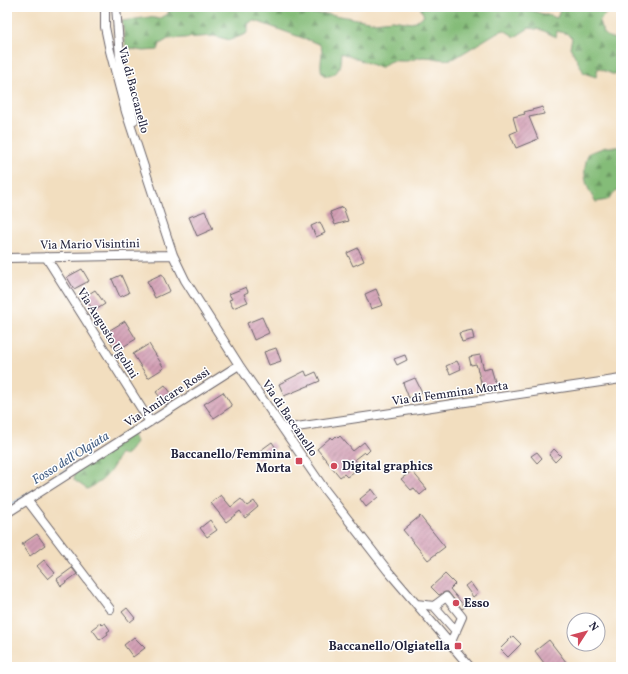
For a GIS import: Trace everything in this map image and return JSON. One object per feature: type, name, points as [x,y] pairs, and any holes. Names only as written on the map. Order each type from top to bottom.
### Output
[{"type":"street","name":"Via di Baccanello","points":[[105,7],[110,51],[126,112],[173,255],[195,298],[239,365],[346,518],[416,604],[470,667]]},
{"type":"street","name":"Via di Baccanello","points":[[116,7],[116,27],[119,48],[147,177]]},
{"type":"street","name":"Via Mario Visintini","points":[[7,258],[173,255]]},
{"type":"street","name":"Via Augusto Ugolini","points":[[46,257],[150,422]]},
{"type":"street","name":"Via Amilcare Rossi","points":[[7,513],[239,365]]},
{"type":"street","name":"Via di Femmina Morta","points":[[283,429],[621,379]]},
{"type":"street","points":[[28,500],[110,609]]},
{"type":"street","points":[[416,604],[434,606],[446,598],[462,616],[450,644]]},
{"type":"street","points":[[434,606],[456,631]]},
{"type":"green space","points":[[169,7],[284,7],[305,14],[329,14],[374,22],[393,20],[412,23],[424,16],[420,7],[520,7],[557,18],[561,7],[588,7],[606,14],[599,21],[602,31],[608,37],[615,39],[621,34],[621,74],[612,74],[598,68],[596,77],[584,73],[570,47],[572,38],[568,34],[557,31],[556,37],[542,30],[529,28],[515,37],[504,30],[496,33],[451,59],[421,57],[408,61],[391,61],[381,68],[341,53],[339,69],[332,75],[327,76],[324,75],[321,68],[322,51],[319,44],[256,21],[252,21],[248,24],[246,34],[230,40],[214,36],[168,39],[160,44],[158,50],[143,51],[126,48],[122,21],[150,17],[159,19],[168,14]]},
{"type":"green space","points":[[606,147],[621,147],[620,188],[607,200],[596,202],[589,190],[585,178],[585,166],[589,153]]},
{"type":"green space","points":[[130,428],[136,442],[125,456],[120,453],[111,470],[103,479],[87,489],[74,480],[75,468],[101,452]]},
{"type":"building","points":[[543,107],[544,114],[529,117],[538,139],[516,148],[510,134],[517,131],[513,117],[525,114],[524,112]]},
{"type":"building","points":[[343,207],[348,221],[335,225],[330,212]]},
{"type":"building","points":[[205,211],[213,229],[197,236],[189,217]]},
{"type":"building","points":[[320,222],[325,233],[316,237],[311,226]]},
{"type":"building","points":[[358,248],[364,261],[353,266],[347,253]]},
{"type":"building","points":[[82,269],[89,281],[74,289],[67,277]]},
{"type":"building","points":[[162,274],[170,291],[155,298],[147,281]]},
{"type":"building","points":[[121,275],[129,293],[120,297],[112,279]]},
{"type":"building","points":[[246,287],[248,292],[244,294],[248,302],[233,308],[229,300],[232,299],[229,294]]},
{"type":"building","points":[[376,289],[383,305],[371,309],[365,294]]},
{"type":"building","points":[[95,290],[105,304],[94,311],[84,297]]},
{"type":"building","points":[[262,317],[269,333],[254,340],[247,323]]},
{"type":"building","points":[[125,321],[136,339],[116,351],[105,333]]},
{"type":"building","points":[[472,330],[474,339],[462,342],[459,333]]},
{"type":"building","points":[[149,344],[164,368],[148,378],[133,354]]},
{"type":"building","points":[[276,348],[281,361],[269,365],[264,352]]},
{"type":"building","points":[[405,355],[407,360],[397,365],[394,359]]},
{"type":"building","points":[[480,355],[484,370],[491,368],[496,385],[483,389],[476,364],[471,365],[469,357]]},
{"type":"building","points":[[457,361],[461,369],[450,374],[446,366]]},
{"type":"building","points":[[305,371],[307,376],[316,372],[320,381],[284,396],[279,384]]},
{"type":"building","points":[[415,378],[422,392],[409,398],[403,383]]},
{"type":"building","points":[[165,385],[175,398],[166,405],[156,392]]},
{"type":"building","points":[[223,392],[232,406],[214,418],[204,404]]},
{"type":"building","points":[[336,436],[338,438],[340,436],[353,451],[364,442],[370,450],[366,454],[364,452],[355,459],[359,468],[347,477],[344,474],[340,477],[317,449],[331,437],[333,439]]},
{"type":"building","points":[[272,442],[276,448],[258,460],[254,455]]},
{"type":"building","points":[[554,449],[561,456],[555,462],[549,455]]},
{"type":"building","points":[[537,452],[542,458],[537,463],[531,456]]},
{"type":"building","points":[[412,471],[427,489],[420,495],[414,488],[411,490],[401,479]]},
{"type":"building","points":[[372,489],[378,497],[366,507],[360,499]]},
{"type":"building","points":[[221,495],[231,507],[241,499],[247,506],[254,501],[258,507],[245,518],[240,511],[226,522],[211,503]]},
{"type":"building","points":[[420,516],[445,547],[428,560],[403,530]]},
{"type":"building","points":[[210,520],[217,530],[207,537],[200,528]]},
{"type":"building","points":[[37,534],[45,545],[30,556],[22,544]]},
{"type":"building","points":[[44,560],[55,573],[48,579],[37,566]]},
{"type":"building","points":[[72,568],[77,574],[61,586],[57,579]]},
{"type":"building","points":[[445,574],[455,584],[450,589],[465,607],[462,609],[448,592],[439,595],[431,587]]},
{"type":"building","points":[[470,582],[478,593],[473,597],[465,586]]},
{"type":"building","points":[[127,608],[135,618],[130,622],[122,612]]},
{"type":"building","points":[[100,623],[102,625],[105,623],[110,630],[107,632],[108,634],[100,640],[92,629]]},
{"type":"building","points":[[513,636],[521,644],[508,657],[500,649]]},
{"type":"building","points":[[134,637],[145,648],[133,657],[124,645]]},
{"type":"building","points":[[549,640],[570,667],[547,667],[535,651]]},
{"type":"waterway","name":"Fosso dell'Olgiata","points":[[39,488],[76,464]]},
{"type":"waterway","name":"Fosso dell'Olgiata","points":[[7,507],[34,491]]},
{"type":"place","name":"Baccanello/Femmina Morta","points":[[299,461]]},
{"type":"place","name":"Digital graphics","points":[[334,466]]},
{"type":"place","name":"Esso","points":[[456,603]]},
{"type":"place","name":"Baccanello/Olgiatella","points":[[458,646]]}]
